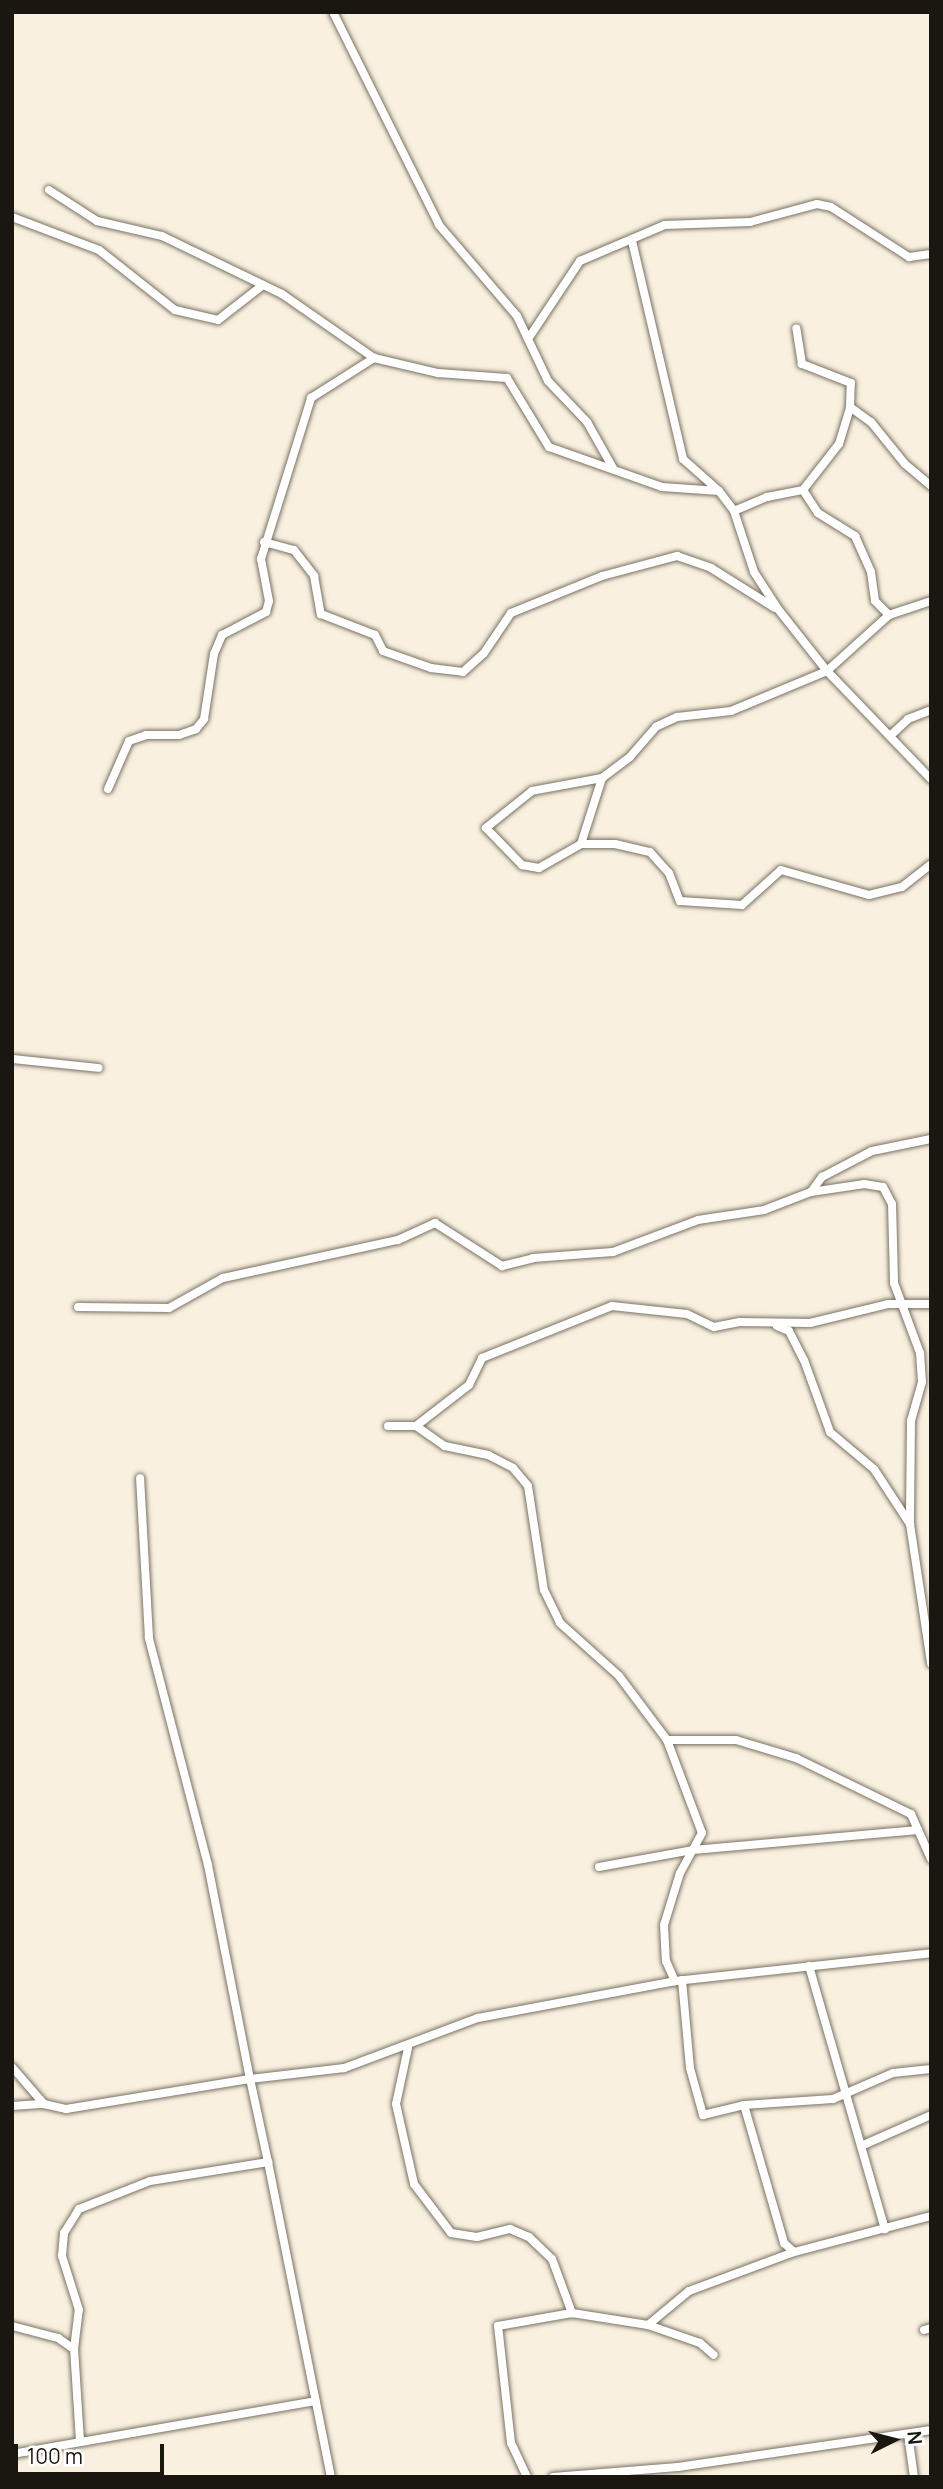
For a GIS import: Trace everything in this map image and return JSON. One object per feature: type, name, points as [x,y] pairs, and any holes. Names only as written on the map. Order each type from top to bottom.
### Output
[{"type":"street","points":[[333,12],[439,225],[517,316],[548,381],[587,422],[613,468]]},
{"type":"street","points":[[49,190],[97,221],[162,236],[263,285],[374,358],[438,373],[507,378],[549,447],[662,487],[719,491]]},
{"type":"street","points":[[528,339],[580,261],[665,225],[750,222],[817,204],[831,207],[908,257],[931,254]]},
{"type":"street","points":[[12,217],[99,250],[176,310],[218,320],[263,285]]},
{"type":"street","points":[[632,241],[683,459],[719,491],[734,511],[754,572],[778,609],[827,671],[931,779]]},
{"type":"street","points":[[734,511],[767,497],[803,490],[839,444],[850,407],[851,383],[802,364],[796,328]]},
{"type":"street","points":[[108,789],[129,741],[146,735],[179,735],[196,729],[204,719],[214,654],[222,635],[266,612],[269,601],[261,559],[264,542],[311,398],[374,358]]},
{"type":"street","points":[[850,407],[871,422],[905,464],[931,486]]},
{"type":"street","points":[[803,490],[818,513],[855,536],[871,572],[875,601],[889,615]]},
{"type":"street","points":[[264,542],[294,550],[314,576],[321,614],[375,635],[383,651],[431,668],[463,672],[484,653],[511,614],[602,576],[677,556],[711,568],[778,609]]},
{"type":"street","points":[[931,601],[889,615],[827,671],[731,711],[677,717],[656,727],[630,757],[602,778],[532,790],[486,828],[522,865],[539,868],[581,844],[615,844],[650,852],[669,873],[680,901],[741,905],[780,870],[869,895],[902,887],[931,864]]},
{"type":"street","points":[[890,736],[908,719],[931,710]]},
{"type":"street","points":[[581,844],[602,778]]},
{"type":"street","points":[[12,1059],[99,1068]]},
{"type":"street","points":[[811,1192],[822,1177],[872,1151],[931,1139]]},
{"type":"street","points":[[78,1307],[169,1308],[223,1278],[398,1240],[435,1223],[502,1266],[533,1258],[612,1252],[698,1220],[764,1210],[811,1192],[864,1184],[883,1187],[892,1205],[894,1283],[920,1353],[922,1382],[911,1421],[910,1524],[928,1619],[931,1663]]},
{"type":"street","points":[[416,1426],[469,1385],[482,1358],[612,1306],[687,1314],[714,1327],[740,1322],[775,1325],[902,1304],[931,1304]]},
{"type":"street","points":[[775,1325],[789,1331],[830,1432],[874,1469],[910,1524]]},
{"type":"street","points":[[388,1426],[416,1426],[445,1446],[488,1455],[513,1468],[528,1486],[535,1542],[551,1608],[575,1640],[619,1676],[667,1740],[702,1827],[694,1850],[680,1873],[664,1926],[666,1961],[679,1981],[690,2068],[703,2115],[744,2105],[832,2099],[893,2073],[931,2069]]},
{"type":"street","points":[[140,1478],[149,1638],[208,1866],[331,2477]]},
{"type":"street","points":[[667,1740],[736,1740],[796,1758],[911,1814],[931,1859]]},
{"type":"street","points":[[599,1867],[694,1850],[918,1830]]},
{"type":"street","points":[[12,2106],[44,2104],[66,2109],[250,2079],[345,2068],[408,2048],[478,2018],[679,1981],[931,1953]]},
{"type":"street","points":[[809,1966],[885,2229]]},
{"type":"street","points":[[408,2048],[396,2104],[414,2184],[452,2232],[477,2237],[510,2229],[528,2237],[552,2259],[572,2314]]},
{"type":"street","points":[[12,2067],[44,2104]]},
{"type":"street","points":[[744,2105],[784,2243],[794,2252]]},
{"type":"street","points":[[861,2146],[931,2115]]},
{"type":"street","points":[[80,2441],[74,2349],[79,2310],[62,2256],[64,2233],[79,2209],[150,2181],[268,2162]]},
{"type":"street","points":[[648,2325],[690,2291],[794,2252],[931,2216]]},
{"type":"street","points":[[527,2477],[511,2443],[498,2326],[572,2314],[648,2325],[700,2343],[714,2355]]},
{"type":"street","points":[[12,2326],[58,2338],[74,2349]]},
{"type":"street","points":[[12,2454],[315,2401]]},
{"type":"street","points":[[553,2477],[618,2474],[678,2467],[931,2430]]},
{"type":"street","points":[[908,2434],[914,2477]]}]
